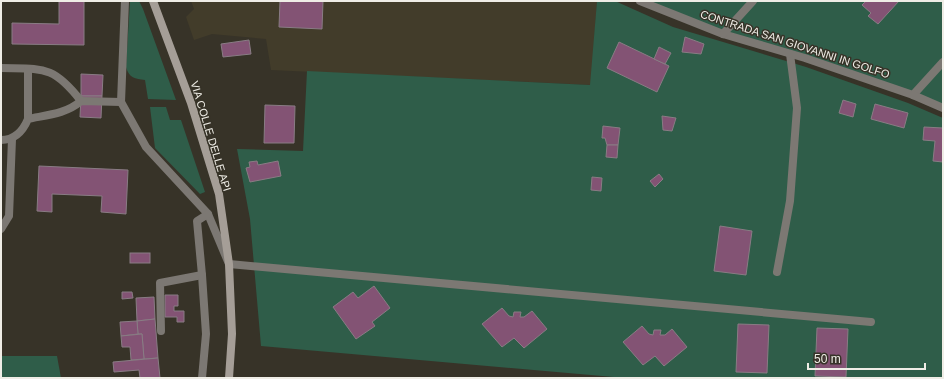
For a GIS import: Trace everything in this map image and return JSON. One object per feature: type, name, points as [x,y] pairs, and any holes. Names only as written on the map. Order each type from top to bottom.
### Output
[{"type":"main road","name":"VIA COLLE DELLE API","points":[[153,1],[190,103],[219,194],[229,264],[232,334],[230,378]]},
{"type":"street","points":[[125,1],[121,102],[146,146],[208,214],[229,264],[871,322]]},
{"type":"street","name":"CONTRADA SAN GIOVANNI IN GOLFO","points":[[640,1],[723,34],[805,58],[913,95],[943,108]]},
{"type":"street","points":[[723,34],[753,1]]},
{"type":"street","points":[[777,272],[790,201],[797,108],[790,54]]},
{"type":"street","points":[[913,95],[943,62]]},
{"type":"street","points":[[1,68],[41,69],[53,73],[69,86],[81,101]]},
{"type":"street","points":[[1,140],[12,139],[24,129],[28,119],[28,69]]},
{"type":"street","points":[[28,119],[63,112],[81,101],[121,102]]},
{"type":"street","points":[[1,229],[9,216],[12,139]]},
{"type":"street","points":[[202,378],[206,334],[197,221],[208,214]]},
{"type":"street","points":[[162,331],[160,283],[202,275]]},
{"type":"shaded area","points":[[191,1],[597,1],[591,85],[271,70],[266,39],[212,34],[194,40],[186,17],[194,9]]},
{"type":"green space","points":[[130,1],[139,1],[143,9],[176,100],[148,99],[145,80],[131,76],[127,71]]},
{"type":"green space","points":[[597,1],[615,1],[673,27],[806,67],[908,103],[943,118],[943,378],[625,378],[261,346],[250,219],[237,149],[303,151],[307,71],[590,85]]},
{"type":"green space","points":[[646,1],[943,1],[943,106],[721,31]]},
{"type":"green space","points":[[150,107],[166,107],[170,120],[181,120],[205,192],[200,194],[155,148]]},
{"type":"green space","points":[[1,356],[57,356],[61,378],[1,378]]},
{"type":"building","points":[[59,1],[84,1],[84,45],[12,44],[12,23],[59,24]]},
{"type":"building","points":[[280,1],[323,1],[322,29],[279,27]]},
{"type":"building","points":[[866,1],[899,1],[878,24],[868,16],[871,13],[862,5]]},
{"type":"building","points":[[685,37],[704,44],[701,54],[682,52]]},
{"type":"building","points":[[249,40],[251,54],[223,57],[221,44]]},
{"type":"building","points":[[619,42],[669,66],[657,92],[607,68]]},
{"type":"building","points":[[659,47],[671,53],[665,64],[654,59]]},
{"type":"building","points":[[81,74],[103,75],[102,96],[81,96]]},
{"type":"building","points":[[81,96],[102,96],[101,118],[80,117]]},
{"type":"building","points":[[843,100],[856,104],[853,117],[839,113]]},
{"type":"building","points":[[875,104],[908,113],[904,128],[871,119]]},
{"type":"building","points":[[265,105],[295,106],[294,143],[264,143]]},
{"type":"building","points":[[662,116],[676,118],[672,131],[663,130]]},
{"type":"building","points":[[603,126],[620,128],[618,145],[607,145],[605,138],[602,138]]},
{"type":"building","points":[[924,127],[943,128],[943,162],[933,161],[935,141],[923,140]]},
{"type":"building","points":[[607,145],[618,145],[617,158],[606,157]]},
{"type":"building","points":[[257,161],[258,165],[278,161],[281,176],[250,182],[246,168],[250,167],[249,162]]},
{"type":"building","points":[[39,166],[128,170],[126,214],[101,212],[102,196],[52,194],[52,212],[37,211]]},
{"type":"building","points":[[659,174],[663,179],[655,187],[650,181]]},
{"type":"building","points":[[592,177],[602,178],[601,191],[591,190]]},
{"type":"building","points":[[720,226],[752,231],[746,275],[714,271]]},
{"type":"building","points":[[130,253],[150,253],[150,263],[130,263]]},
{"type":"building","points":[[374,286],[390,308],[372,322],[375,326],[356,339],[333,307],[353,292],[358,298]]},
{"type":"building","points":[[122,292],[132,292],[133,298],[122,299]]},
{"type":"building","points":[[165,295],[178,295],[178,306],[174,306],[174,311],[184,311],[184,322],[177,322],[177,317],[165,317]]},
{"type":"building","points":[[154,297],[155,319],[137,321],[136,298]]},
{"type":"building","points":[[502,308],[509,316],[513,317],[514,312],[521,312],[520,317],[524,317],[532,311],[547,329],[524,348],[514,338],[502,347],[482,324]]},
{"type":"building","points":[[155,319],[158,358],[144,359],[142,334],[138,334],[137,321]]},
{"type":"building","points":[[137,321],[138,334],[121,336],[120,322]]},
{"type":"building","points":[[738,324],[769,325],[767,373],[736,372]]},
{"type":"building","points":[[642,326],[649,334],[653,335],[654,330],[661,330],[660,335],[665,335],[672,329],[687,347],[664,366],[655,356],[643,365],[623,342]]},
{"type":"building","points":[[817,328],[848,329],[846,377],[815,376]]},
{"type":"building","points":[[142,334],[144,359],[131,360],[130,347],[122,347],[121,336]]},
{"type":"building","points":[[158,358],[160,378],[140,378],[139,370],[114,372],[113,362]]}]
